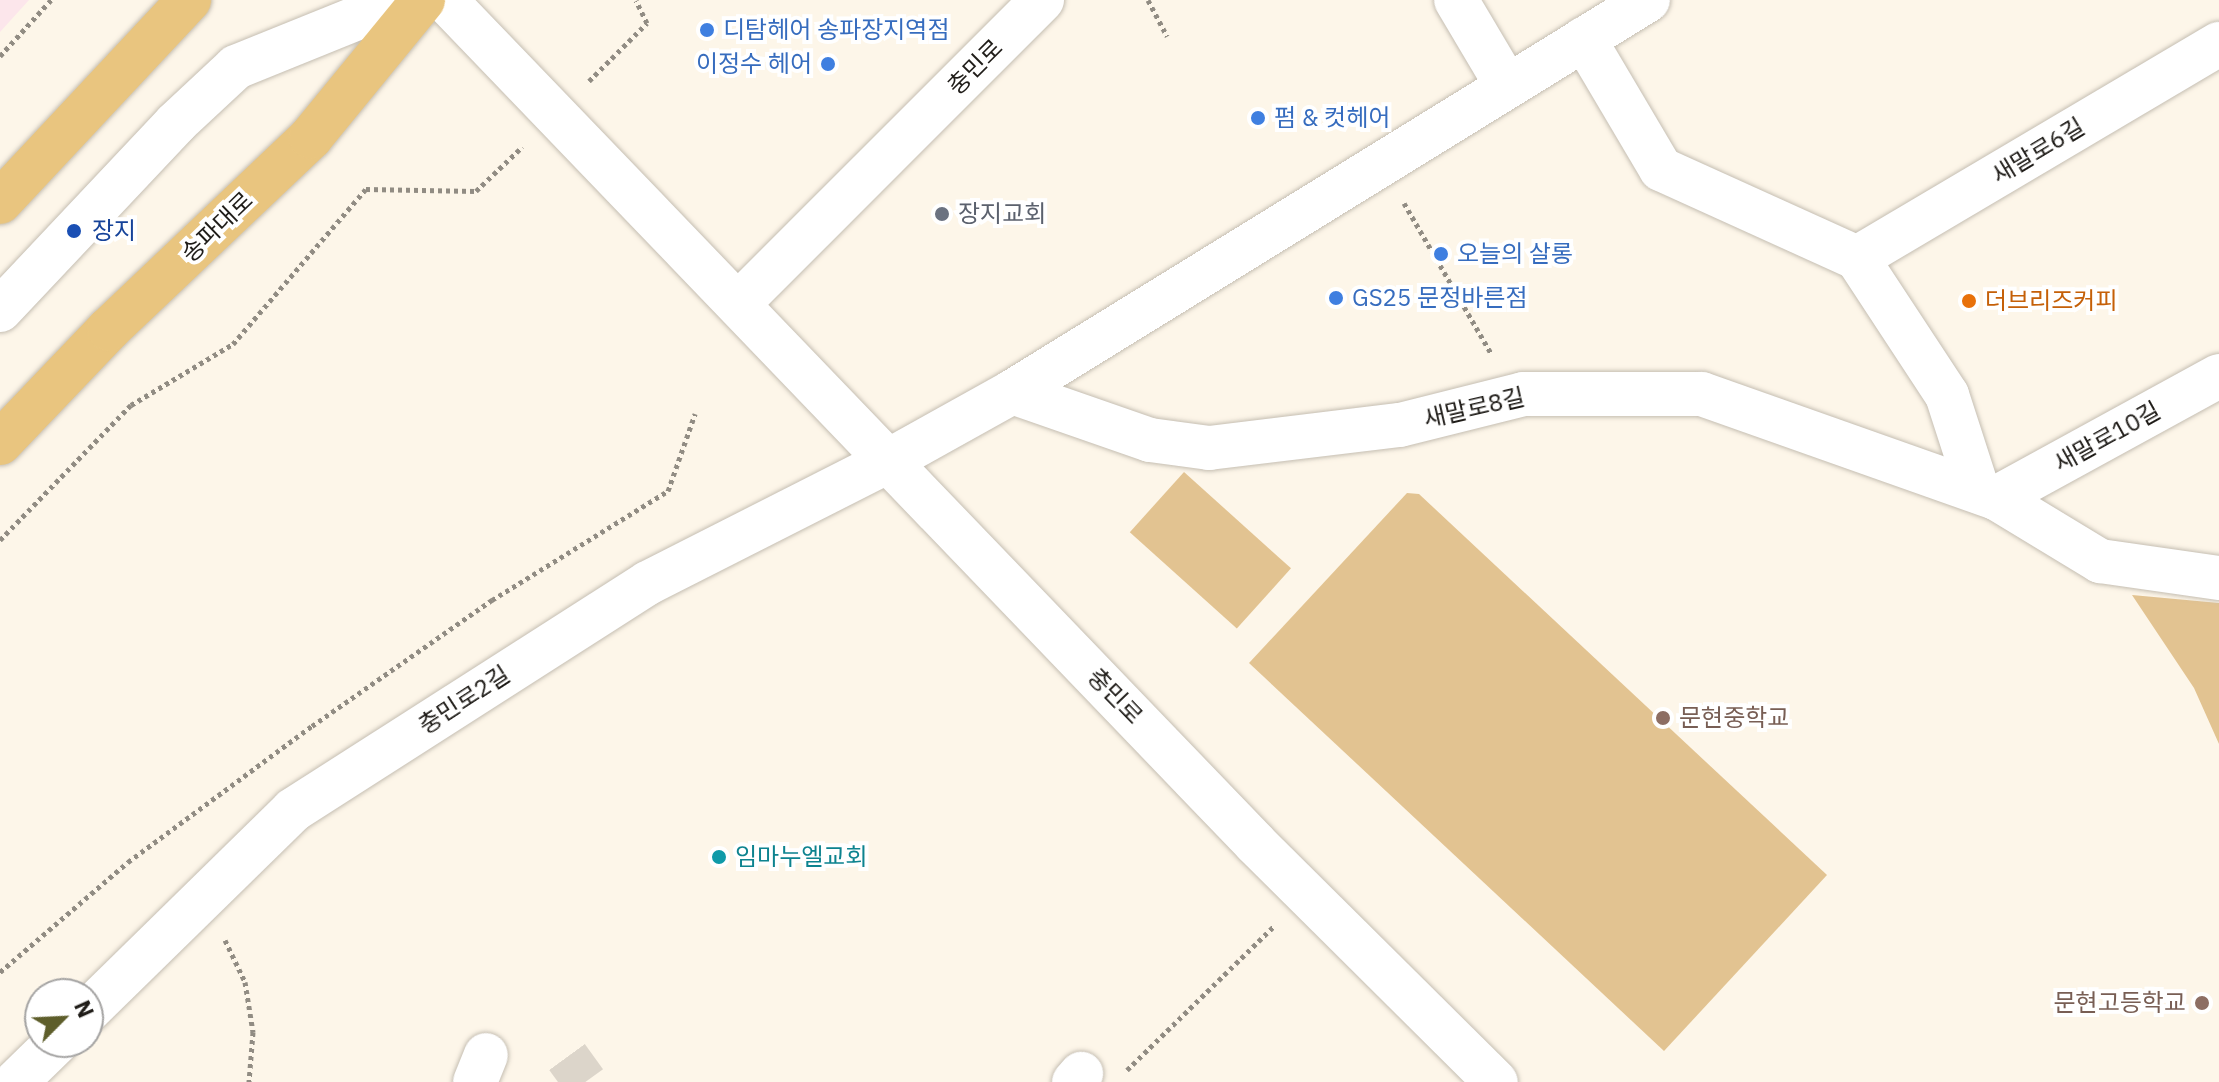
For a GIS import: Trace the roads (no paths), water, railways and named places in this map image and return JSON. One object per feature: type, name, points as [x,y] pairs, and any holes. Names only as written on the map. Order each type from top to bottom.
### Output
[{"type":"main road","points":[[0,202],[189,0]]},
{"type":"main road","name":"송파대로","points":[[0,443],[109,329],[311,137],[423,0]]},
{"type":"street","points":[[0,310],[176,123],[236,67],[402,0]]},
{"type":"street","name":"충민로","points":[[445,0],[1306,894],[1496,1082]]},
{"type":"street","name":"충민로","points":[[738,304],[1042,0]]},
{"type":"street","points":[[1456,0],[1507,86]]},
{"type":"street","points":[[890,460],[1012,392],[1648,0]]},
{"type":"street","points":[[1584,39],[1661,169],[1857,258],[1947,395],[1987,495]]},
{"type":"street","name":"새말로6길","points":[[1857,258],[2219,44]]},
{"type":"street","name":"새말로10길","points":[[1987,495],[2219,376]]},
{"type":"street","name":"새말로8길","points":[[1012,392],[1150,440],[1209,448],[1400,425],[1515,395],[1702,394],[1987,495],[2100,561],[2219,578]]},
{"type":"street","name":"충민로2길","points":[[104,995],[293,810],[648,583],[890,460]]},
{"type":"street","points":[[16,1082],[41,1058]]},
{"type":"tunnel","points":[[567,1057],[585,1082]]},
{"type":"place","name":"디탐헤어 송파장지역점","points":[[707,30]]},
{"type":"place","name":"이정수 헤어","points":[[828,64]]},
{"type":"place","name":"펌 & 컷헤어","points":[[1258,118]]},
{"type":"place","name":"장지교회","points":[[942,214]]},
{"type":"place","name":"장지","points":[[74,231]]},
{"type":"place","name":"오늘의 살롱","points":[[1441,254]]},
{"type":"place","name":"GS25 문정바른점","points":[[1336,298]]},
{"type":"place","name":"더브리즈커피","points":[[1969,301]]},
{"type":"place","name":"문현중학교","points":[[1663,718]]},
{"type":"place","name":"임마누엘교회","points":[[719,857]]},
{"type":"place","name":"문현고등학교","points":[[2202,1003]]}]
